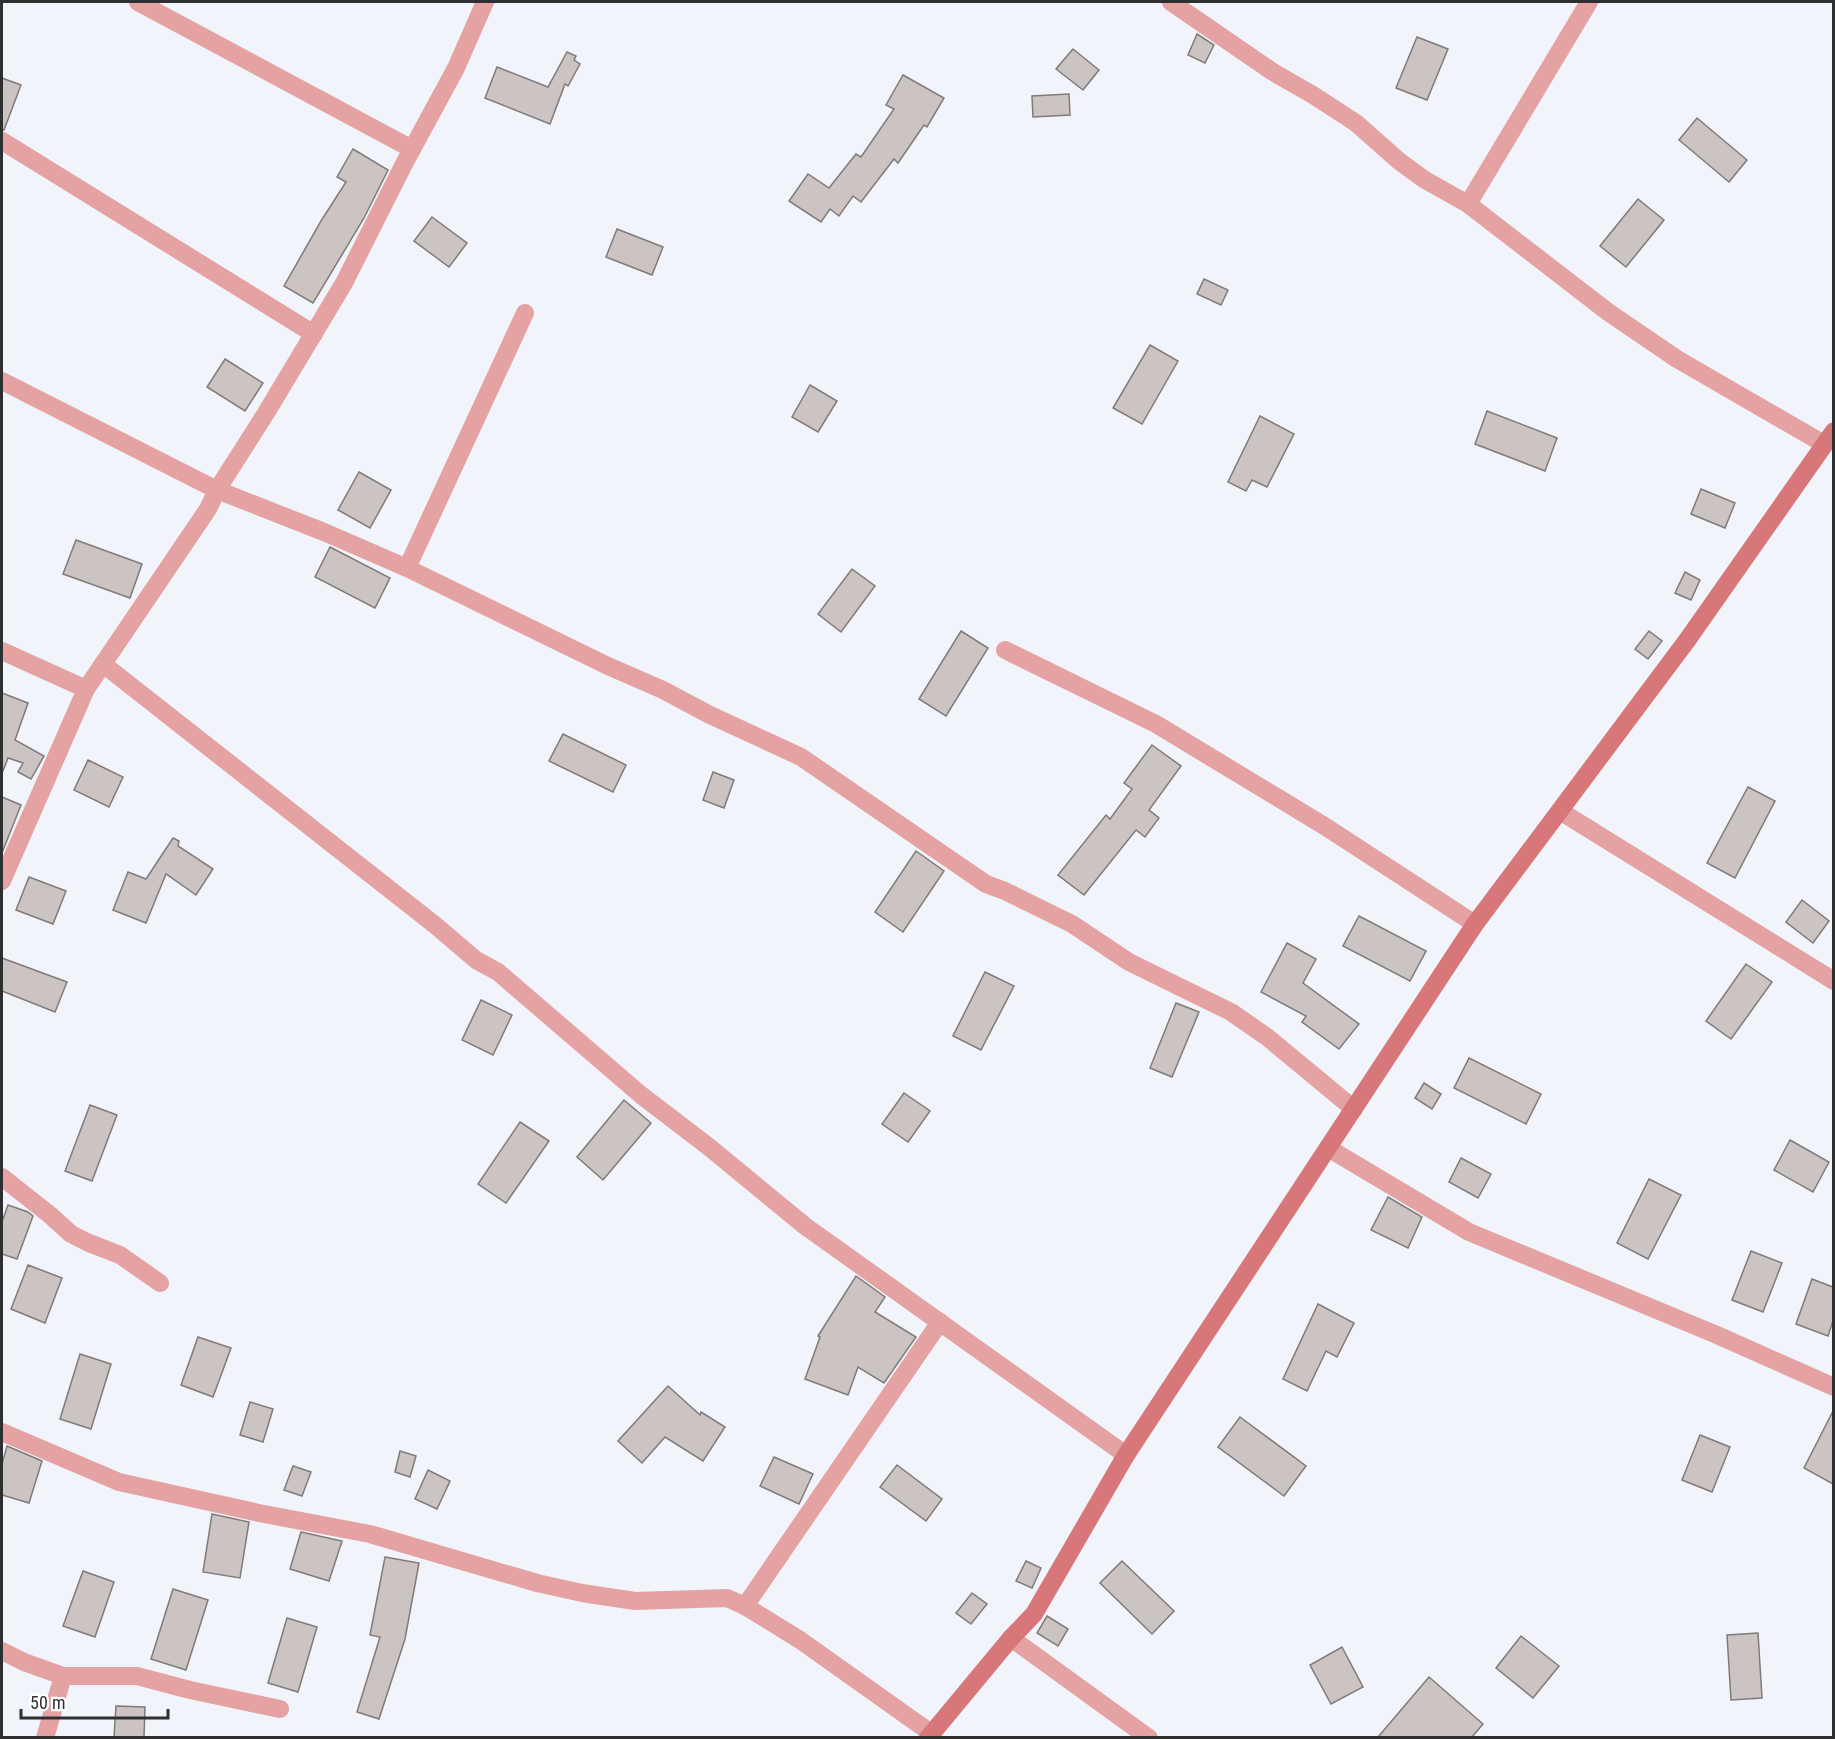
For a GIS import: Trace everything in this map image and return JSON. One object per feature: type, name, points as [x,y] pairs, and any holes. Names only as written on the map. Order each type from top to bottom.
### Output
[{"type":"street","points":[[138,2],[412,149]]},
{"type":"street","points":[[2,881],[86,689],[208,509],[217,490],[344,283],[456,68],[485,2]]},
{"type":"street","points":[[2,1432],[119,1482],[370,1534],[537,1583],[635,1601],[727,1598],[745,1606],[800,1640],[930,1735],[1034,1614],[1126,1455],[1475,924],[1688,639],[1830,438],[1677,359],[1608,312],[1468,204],[1425,180],[1399,161],[1356,123],[1273,72],[1171,2]]},
{"type":"street","points":[[1468,204],[1589,2]]},
{"type":"street","points":[[2,141],[314,334]]},
{"type":"street","points":[[407,568],[525,313]]},
{"type":"street","points":[[2,381],[217,490],[407,568],[801,757],[986,884],[1063,920],[1129,963],[1231,1012],[1267,1037],[1354,1109]]},
{"type":"street","points":[[1005,650],[1156,724],[1326,827],[1475,924]]},
{"type":"street","points":[[2,651],[86,689]]},
{"type":"street","points":[[103,664],[435,925],[476,960],[498,972],[641,1095],[709,1147],[805,1226],[1126,1455]]},
{"type":"street","points":[[1560,811],[1833,981]]},
{"type":"street","points":[[1328,1148],[1469,1232],[1717,1335],[1833,1387]]},
{"type":"street","points":[[2,1178],[71,1234],[120,1255],[160,1283]]},
{"type":"street","points":[[745,1606],[940,1322]]},
{"type":"street","points":[[1011,1638],[1149,1737]]},
{"type":"street","points":[[2,1651],[24,1662],[63,1676],[137,1676],[190,1690],[280,1708]]},
{"type":"street","points":[[45,1737],[63,1676]]},
{"type":"building","points":[[1197,34],[1214,45],[1205,63],[1188,55]]},
{"type":"building","points":[[1417,37],[1448,49],[1427,100],[1396,88]]},
{"type":"building","points":[[1073,49],[1099,70],[1083,90],[1056,69]]},
{"type":"building","points":[[567,52],[576,56],[574,60],[580,64],[568,86],[565,84],[550,124],[485,98],[497,67],[548,87]]},
{"type":"building","points":[[903,75],[944,98],[927,127],[924,125],[898,163],[894,159],[861,202],[853,196],[839,216],[830,209],[821,222],[789,201],[808,174],[829,188],[856,154],[861,157],[894,109],[886,105]]},
{"type":"building","points":[[2,78],[21,85],[4,130],[2,130]]},
{"type":"building","points":[[1069,94],[1070,115],[1033,117],[1032,96]]},
{"type":"building","points":[[1697,118],[1747,160],[1729,182],[1679,140]]},
{"type":"building","points":[[353,149],[388,170],[364,218],[313,303],[284,286],[346,182],[337,177]]},
{"type":"building","points":[[1638,199],[1664,220],[1626,267],[1600,246]]},
{"type":"building","points":[[432,217],[467,243],[449,267],[414,241]]},
{"type":"building","points":[[617,229],[663,247],[652,275],[606,257]]},
{"type":"building","points":[[1204,279],[1228,290],[1221,305],[1197,294]]},
{"type":"building","points":[[1150,345],[1178,361],[1142,424],[1113,408]]},
{"type":"building","points":[[225,359],[263,383],[245,411],[207,387]]},
{"type":"building","points":[[810,385],[837,401],[818,432],[792,417]]},
{"type":"building","points":[[1487,411],[1557,438],[1545,471],[1475,444]]},
{"type":"building","points":[[1260,416],[1294,434],[1267,487],[1252,480],[1246,491],[1228,482]]},
{"type":"building","points":[[359,472],[391,490],[370,528],[338,510]]},
{"type":"building","points":[[1701,489],[1735,503],[1725,528],[1691,514]]},
{"type":"building","points":[[76,540],[142,564],[130,598],[63,574]]},
{"type":"building","points":[[330,547],[390,578],[375,608],[315,577]]},
{"type":"building","points":[[852,569],[875,586],[841,632],[818,614]]},
{"type":"building","points":[[1685,572],[1700,580],[1691,600],[1675,593]]},
{"type":"building","points":[[961,631],[988,648],[946,716],[919,699]]},
{"type":"building","points":[[1649,631],[1662,641],[1648,659],[1635,649]]},
{"type":"building","points":[[2,693],[28,703],[15,740],[44,756],[31,779],[18,772],[23,763],[8,758],[2,770]]},
{"type":"building","points":[[563,734],[626,765],[613,792],[549,761]]},
{"type":"building","points":[[1152,745],[1181,766],[1149,810],[1159,818],[1145,837],[1136,830],[1084,895],[1058,875],[1106,815],[1110,819],[1132,789],[1124,783]]},
{"type":"building","points":[[88,760],[123,777],[109,807],[74,790]]},
{"type":"building","points":[[713,772],[734,780],[724,808],[703,800]]},
{"type":"building","points":[[1748,787],[1775,801],[1735,878],[1707,863]]},
{"type":"building","points":[[2,797],[21,805],[2,853]]},
{"type":"building","points":[[173,838],[179,841],[178,846],[213,869],[196,895],[166,874],[146,923],[113,910],[128,872],[146,879]]},
{"type":"building","points":[[916,851],[944,871],[903,932],[875,912]]},
{"type":"building","points":[[29,877],[66,891],[53,924],[16,910]]},
{"type":"building","points":[[1802,900],[1829,921],[1813,943],[1786,922]]},
{"type":"building","points":[[1359,916],[1426,951],[1410,981],[1343,946]]},
{"type":"building","points":[[1287,943],[1316,959],[1303,983],[1359,1024],[1339,1049],[1302,1022],[1306,1016],[1261,992]]},
{"type":"building","points":[[2,958],[67,982],[55,1012],[2,991]]},
{"type":"building","points":[[1746,964],[1772,982],[1731,1039],[1706,1021]]},
{"type":"building","points":[[985,972],[1014,986],[981,1050],[953,1036]]},
{"type":"building","points":[[481,1000],[512,1015],[493,1055],[462,1040]]},
{"type":"building","points":[[1176,1003],[1199,1012],[1172,1077],[1150,1068]]},
{"type":"building","points":[[1469,1058],[1541,1094],[1526,1124],[1454,1088]]},
{"type":"building","points":[[1424,1083],[1441,1094],[1432,1109],[1415,1098]]},
{"type":"building","points":[[904,1093],[930,1111],[908,1142],[882,1124]]},
{"type":"building","points":[[624,1100],[651,1123],[603,1180],[577,1157]]},
{"type":"building","points":[[90,1105],[117,1115],[92,1181],[65,1171]]},
{"type":"building","points":[[520,1122],[549,1141],[506,1203],[478,1184]]},
{"type":"building","points":[[1790,1140],[1829,1162],[1813,1192],[1774,1170]]},
{"type":"building","points":[[1461,1158],[1491,1174],[1478,1198],[1449,1182]]},
{"type":"building","points":[[1649,1179],[1681,1195],[1648,1259],[1617,1243]]},
{"type":"building","points":[[1388,1197],[1422,1217],[1408,1248],[1371,1230]]},
{"type":"building","points":[[8,1205],[33,1216],[17,1259],[2,1254],[2,1222]]},
{"type":"building","points":[[1751,1251],[1782,1263],[1763,1312],[1732,1300]]},
{"type":"building","points":[[28,1265],[62,1278],[45,1323],[11,1309]]},
{"type":"building","points":[[856,1276],[885,1297],[875,1312],[916,1337],[884,1383],[858,1367],[848,1395],[805,1379],[820,1337],[818,1336]]},
{"type":"building","points":[[1812,1279],[1833,1287],[1833,1321],[1828,1336],[1796,1324]]},
{"type":"building","points":[[1318,1304],[1354,1323],[1337,1357],[1326,1351],[1307,1391],[1283,1379]]},
{"type":"building","points":[[198,1337],[231,1348],[213,1397],[181,1385]]},
{"type":"building","points":[[80,1354],[111,1364],[91,1429],[60,1419]]},
{"type":"building","points":[[668,1386],[700,1415],[701,1412],[725,1427],[703,1461],[665,1437],[642,1463],[618,1441]]},
{"type":"building","points":[[250,1402],[273,1409],[263,1442],[240,1435]]},
{"type":"building","points":[[1833,1411],[1833,1484],[1804,1468]]},
{"type":"building","points":[[1240,1417],[1306,1466],[1284,1496],[1218,1447]]},
{"type":"building","points":[[1700,1435],[1730,1447],[1712,1492],[1682,1480]]},
{"type":"building","points":[[7,1446],[42,1461],[29,1503],[2,1495],[2,1464]]},
{"type":"building","points":[[400,1451],[416,1456],[410,1477],[395,1472]]},
{"type":"building","points":[[774,1457],[813,1474],[799,1504],[760,1486]]},
{"type":"building","points":[[897,1465],[942,1499],[926,1521],[880,1487]]},
{"type":"building","points":[[293,1466],[311,1472],[302,1496],[284,1490]]},
{"type":"building","points":[[428,1470],[450,1481],[437,1509],[415,1499]]},
{"type":"building","points":[[212,1514],[249,1522],[240,1578],[203,1572]]},
{"type":"building","points":[[301,1532],[342,1541],[329,1581],[290,1569]]},
{"type":"building","points":[[385,1557],[419,1563],[405,1639],[379,1719],[357,1712],[380,1637],[370,1635]]},
{"type":"building","points":[[1026,1561],[1041,1568],[1032,1588],[1016,1581]]},
{"type":"building","points":[[1122,1561],[1174,1611],[1152,1634],[1100,1583]]},
{"type":"building","points":[[83,1571],[114,1582],[95,1637],[63,1626]]},
{"type":"building","points":[[173,1589],[208,1600],[186,1670],[151,1659]]},
{"type":"building","points":[[972,1593],[987,1604],[971,1624],[956,1613]]},
{"type":"building","points":[[1047,1616],[1068,1629],[1058,1646],[1037,1633]]},
{"type":"building","points":[[287,1618],[317,1627],[298,1692],[268,1683]]},
{"type":"building","points":[[1758,1633],[1762,1698],[1731,1700],[1727,1635]]},
{"type":"building","points":[[1521,1636],[1559,1666],[1533,1698],[1496,1668]]},
{"type":"building","points":[[1342,1647],[1363,1687],[1331,1704],[1310,1665]]},
{"type":"building","points":[[1429,1677],[1483,1724],[1472,1737],[1378,1737]]},
{"type":"building","points":[[116,1706],[145,1707],[144,1737],[114,1737]]}]
